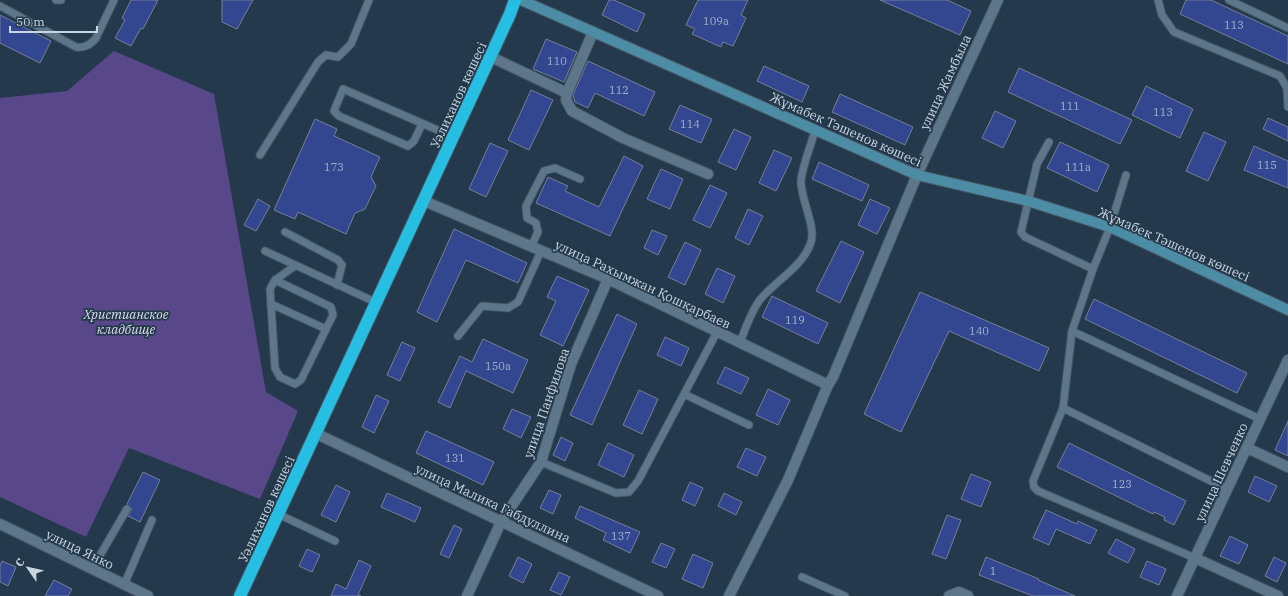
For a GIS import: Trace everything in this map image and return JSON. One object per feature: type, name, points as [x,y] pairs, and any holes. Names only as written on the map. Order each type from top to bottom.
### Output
[{"type":"highway","name":"Уәлиханов көшесі","points":[[240,596],[317,434],[491,57],[510,14],[514,0]]},
{"type":"highway","points":[[278,514],[282,495],[506,11],[514,0]]},
{"type":"main road","name":"Жұмабек Тәшенов көшесі","points":[[521,0],[917,175],[1028,201],[1110,228],[1288,310]]},
{"type":"street","name":"улица Жамбыла","points":[[729,596],[788,480],[828,385],[833,377],[917,175],[998,0]]},
{"type":"street","points":[[593,32],[567,93],[566,100],[572,111],[623,138],[708,174]]},
{"type":"street","points":[[491,57],[567,93]]},
{"type":"street","name":"улица Рахымжан Қошқарбаев","points":[[424,201],[608,278],[828,385]]},
{"type":"street","name":"улица Панфилова","points":[[467,596],[501,522],[541,462],[571,364],[608,278]]},
{"type":"street","name":"улица Шевченко","points":[[1177,596],[1288,360]]},
{"type":"street","name":"улица Малика Габдуллина","points":[[317,434],[658,596]]},
{"type":"street","points":[[1247,448],[1288,467]]},
{"type":"street","name":"улица Янко","points":[[0,524],[148,596]]},
{"type":"street","points":[[1195,558],[1278,596]]},
{"type":"street","points":[[949,596],[959,592],[968,596]]},
{"type":"lane","points":[[56,0],[61,0]]},
{"type":"lane","points":[[0,6],[76,47],[86,47],[96,38],[114,0]]},
{"type":"lane","points":[[260,155],[318,62],[326,55],[338,57],[351,44],[369,0]]},
{"type":"lane","points":[[1158,0],[1162,15],[1174,32],[1280,76],[1287,88],[1288,107]]},
{"type":"lane","points":[[1229,0],[1288,28]]},
{"type":"lane","points":[[422,124],[414,141],[408,146],[339,116],[334,111],[343,90],[449,135]]},
{"type":"lane","points":[[740,343],[746,324],[759,302],[801,259],[810,247],[813,237],[802,193],[801,180],[815,130]]},
{"type":"lane","points":[[1050,142],[1042,153],[1037,164],[1021,226],[1021,232],[1024,237],[1093,270]]},
{"type":"lane","points":[[531,247],[538,232],[536,223],[528,218],[526,206],[544,171],[555,168],[580,180]]},
{"type":"lane","points":[[1126,175],[1110,228],[1093,270],[1072,331],[1062,408],[1033,481],[1034,487],[1038,491],[1195,558]]},
{"type":"lane","points":[[285,232],[338,260],[342,265],[337,285]]},
{"type":"lane","points":[[265,251],[373,301]]},
{"type":"lane","points":[[458,336],[482,306],[508,308],[518,302],[541,251]]},
{"type":"lane","points":[[275,280],[331,307],[333,315],[301,380],[295,384],[280,377],[276,368],[270,289],[275,280],[295,266]]},
{"type":"lane","points":[[271,304],[326,329]]},
{"type":"lane","points":[[1072,331],[1260,419]]},
{"type":"lane","points":[[541,462],[616,493],[629,492],[638,481],[718,332]]},
{"type":"lane","points":[[684,394],[749,425]]},
{"type":"lane","points":[[1062,408],[1227,489]]},
{"type":"lane","points":[[92,569],[127,509]]},
{"type":"lane","points":[[278,514],[335,541]]},
{"type":"lane","points":[[124,585],[152,520]]},
{"type":"lane","points":[[802,577],[845,596]]},
{"type":"green space","name":"Христианское кладбище","points":[[114,51],[214,94],[266,392],[298,411],[260,499],[129,448],[86,537],[0,497],[0,98],[67,91]]},
{"type":"building","points":[[131,0],[158,0],[143,29],[141,28],[131,46],[115,38],[125,20],[122,18]]},
{"type":"building","points":[[222,0],[253,0],[237,29],[222,22]]},
{"type":"building","points":[[609,0],[614,0],[645,14],[637,32],[602,15]]},
{"type":"building","points":[[698,0],[748,0],[741,15],[746,18],[733,46],[723,42],[721,47],[692,34],[695,29],[686,25]]},
{"type":"building","points":[[880,0],[947,0],[971,11],[960,35]]},
{"type":"building","points":[[1186,0],[1211,0],[1288,36],[1288,64],[1180,14]]},
{"type":"building","points":[[0,15],[51,41],[40,63],[0,43]]},
{"type":"building","points":[[546,39],[577,52],[564,82],[533,69]]},
{"type":"building","points":[[588,61],[655,92],[644,116],[595,93],[588,108],[575,102],[573,95]]},
{"type":"building","points":[[764,66],[809,86],[802,102],[757,81]]},
{"type":"building","points":[[1019,68],[1132,120],[1120,144],[1008,92]]},
{"type":"building","points":[[1146,86],[1193,109],[1180,138],[1132,115]]},
{"type":"building","points":[[531,90],[553,100],[529,150],[508,140]]},
{"type":"building","points":[[840,94],[913,127],[905,145],[832,112]]},
{"type":"building","points":[[680,105],[712,119],[701,143],[669,129]]},
{"type":"building","points":[[995,111],[1016,121],[1003,148],[982,138]]},
{"type":"building","points":[[1268,118],[1288,127],[1288,141],[1263,129]]},
{"type":"building","points":[[315,119],[337,129],[334,136],[380,157],[371,177],[376,186],[365,209],[355,213],[346,234],[298,212],[295,219],[274,210]]},
{"type":"building","points":[[734,129],[751,137],[736,170],[718,162]]},
{"type":"building","points":[[1204,132],[1226,142],[1208,181],[1186,171]]},
{"type":"building","points":[[1060,142],[1109,165],[1097,192],[1047,168]]},
{"type":"building","points":[[490,143],[508,151],[486,197],[469,189]]},
{"type":"building","points":[[1254,146],[1288,161],[1288,188],[1244,170]]},
{"type":"building","points":[[774,150],[792,158],[776,191],[759,183]]},
{"type":"building","points":[[624,156],[643,166],[610,236],[536,203],[548,177],[568,186],[565,191],[599,207]]},
{"type":"building","points":[[819,162],[869,185],[862,201],[812,179]]},
{"type":"building","points":[[661,169],[683,179],[670,209],[647,199]]},
{"type":"building","points":[[710,185],[727,193],[710,228],[693,220]]},
{"type":"building","points":[[258,199],[270,206],[256,231],[244,225]]},
{"type":"building","points":[[870,199],[890,208],[877,234],[858,225]]},
{"type":"building","points":[[748,209],[763,216],[749,245],[735,238]]},
{"type":"building","points":[[454,229],[527,263],[518,283],[466,260],[437,322],[417,312]]},
{"type":"building","points":[[652,230],[667,236],[658,255],[644,248]]},
{"type":"building","points":[[841,241],[864,252],[840,303],[816,291]]},
{"type":"building","points":[[685,242],[701,250],[685,285],[668,277]]},
{"type":"building","points":[[717,268],[735,276],[723,303],[705,294]]},
{"type":"building","points":[[557,276],[589,290],[563,346],[540,335],[556,301],[547,297]]},
{"type":"building","points":[[920,292],[1049,348],[1039,371],[949,331],[901,432],[864,414]]},
{"type":"building","points":[[772,296],[828,323],[818,344],[762,317]]},
{"type":"building","points":[[1094,299],[1247,373],[1237,393],[1085,319]]},
{"type":"building","points":[[617,314],[637,324],[592,425],[570,415]]},
{"type":"building","points":[[665,337],[689,348],[681,366],[657,355]]},
{"type":"building","points":[[483,339],[528,360],[513,393],[466,371],[450,408],[438,402],[460,356],[472,362]]},
{"type":"building","points":[[402,342],[415,348],[400,381],[387,375]]},
{"type":"building","points":[[725,367],[749,378],[741,394],[717,383]]},
{"type":"building","points":[[768,389],[790,400],[778,425],[756,415]]},
{"type":"building","points":[[639,390],[658,399],[642,434],[623,425]]},
{"type":"building","points":[[376,395],[389,401],[374,433],[362,427]]},
{"type":"building","points":[[512,409],[531,417],[521,438],[503,429]]},
{"type":"building","points":[[1288,421],[1288,456],[1275,450]]},
{"type":"building","points":[[426,431],[494,462],[483,485],[416,453]]},
{"type":"building","points":[[561,437],[573,443],[565,461],[553,455]]},
{"type":"building","points":[[608,443],[634,455],[624,477],[598,465]]},
{"type":"building","points":[[1069,443],[1186,501],[1174,525],[1164,520],[1165,517],[1154,512],[1153,514],[1057,467]]},
{"type":"building","points":[[746,448],[766,457],[757,476],[737,467]]},
{"type":"building","points":[[143,472],[160,480],[140,522],[128,516],[132,509],[127,504]]},
{"type":"building","points":[[971,474],[991,482],[981,507],[961,499]]},
{"type":"building","points":[[1255,476],[1277,486],[1269,502],[1248,492]]},
{"type":"building","points":[[690,482],[703,488],[695,506],[682,500]]},
{"type":"building","points":[[336,485],[350,492],[336,522],[321,515]]},
{"type":"building","points":[[549,490],[561,495],[553,514],[540,508]]},
{"type":"building","points":[[387,493],[421,508],[415,522],[381,507]]},
{"type":"building","points":[[724,493],[742,502],[736,515],[718,506]]},
{"type":"building","points":[[580,506],[640,532],[630,553],[603,540],[606,533],[575,518]]},
{"type":"building","points":[[1046,510],[1077,524],[1078,521],[1097,530],[1090,544],[1056,529],[1049,545],[1033,538]]},
{"type":"building","points":[[947,515],[961,520],[946,559],[932,554]]},
{"type":"building","points":[[454,525],[462,529],[449,558],[440,554]]},
{"type":"building","points":[[1230,536],[1248,545],[1239,564],[1220,556]]},
{"type":"building","points":[[1116,539],[1135,549],[1128,563],[1108,553]]},
{"type":"building","points":[[661,543],[675,549],[666,568],[652,562]]},
{"type":"building","points":[[307,549],[320,555],[312,572],[299,566]]},
{"type":"building","points":[[693,554],[713,563],[703,588],[682,579]]},
{"type":"building","points":[[518,557],[532,564],[523,583],[509,576]]},
{"type":"building","points":[[986,557],[1075,596],[1033,596],[979,575]]},
{"type":"building","points":[[1274,557],[1286,563],[1277,582],[1265,576]]},
{"type":"building","points":[[359,560],[371,566],[358,595],[361,596],[331,596],[336,584],[346,589]]},
{"type":"building","points":[[2,561],[16,567],[8,586],[0,582],[0,566]]},
{"type":"building","points":[[1147,561],[1166,569],[1159,585],[1140,577]]},
{"type":"building","points":[[559,572],[570,577],[561,595],[550,590]]},
{"type":"building","points":[[54,580],[72,589],[68,596],[45,596]]}]
